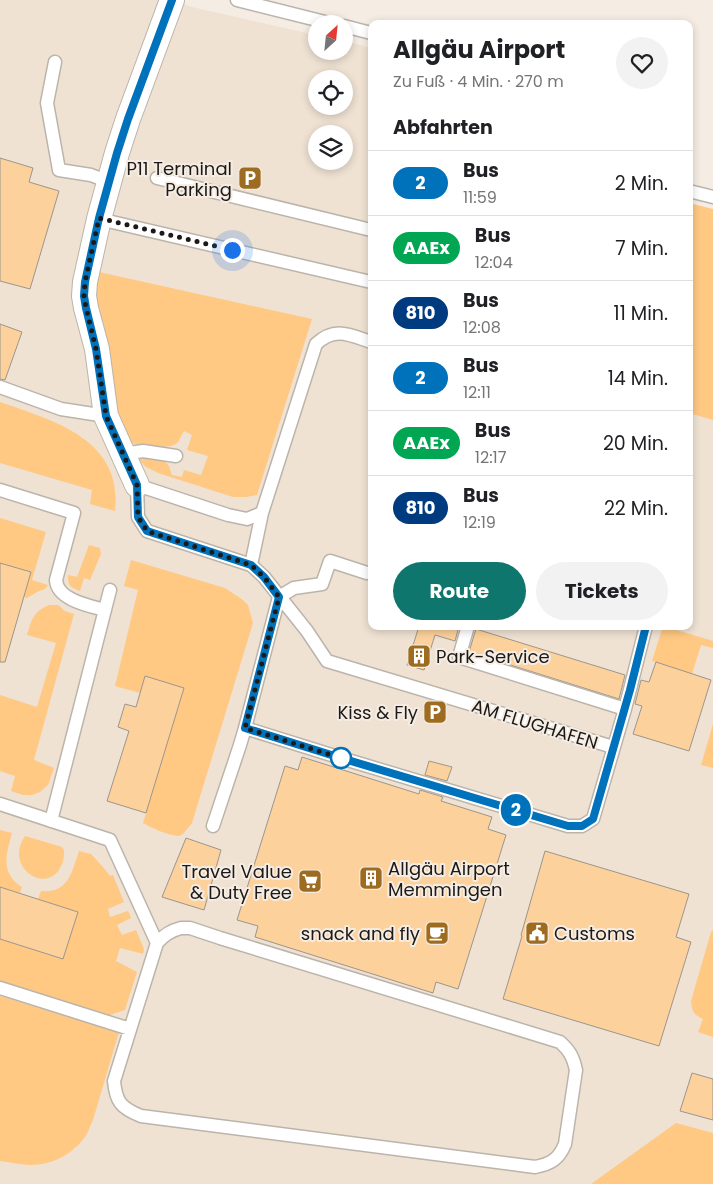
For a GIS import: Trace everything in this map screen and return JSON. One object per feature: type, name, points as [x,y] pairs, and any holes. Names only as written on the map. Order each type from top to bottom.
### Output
[{"type":"street","name":"AM FLUGHAFEN","points":[[137,485],[106,416],[96,349],[84,296],[85,282],[99,218],[128,119],[172,0]]},
{"type":"lane","points":[[237,0],[265,3],[308,16]]},
{"type":"lane","points":[[353,28],[368,32]]},
{"type":"lane","points":[[55,62],[47,104],[59,170],[90,175],[109,182]]},
{"type":"lane","points":[[157,178],[368,229]]},
{"type":"lane","points":[[693,192],[713,197]]},
{"type":"lane","points":[[99,218],[368,281]]},
{"type":"lane","points":[[251,565],[262,513],[316,344],[323,337],[343,333],[368,341]]},
{"type":"lane","points":[[0,387],[61,410],[106,416]]},
{"type":"lane","points":[[123,454],[143,451],[176,456]]},
{"type":"lane","points":[[137,485],[228,515],[248,519],[262,513]]},
{"type":"lane","name":"AM FLUGHAFEN","points":[[137,485],[138,517],[147,531],[251,565],[264,577],[328,660],[614,748],[593,819],[582,826],[568,826],[245,728]]},
{"type":"lane","points":[[0,490],[74,513],[56,584],[65,596],[74,601],[105,610]]},
{"type":"lane","points":[[213,826],[245,728],[279,597],[294,588],[322,584],[330,561],[368,572]]},
{"type":"lane","points":[[51,821],[110,590]]},
{"type":"lane","points":[[467,630],[459,657],[625,709]]},
{"type":"lane","points":[[614,748],[645,630]]},
{"type":"lane","points":[[0,804],[110,840],[157,943]]},
{"type":"lane","points":[[190,928],[560,1042],[573,1059],[576,1070],[565,1144],[561,1152],[554,1159],[546,1165],[535,1167],[141,1116],[129,1111],[120,1103],[115,1093],[114,1081],[130,1029],[157,943],[170,931],[190,928]]},
{"type":"lane","points":[[0,988],[130,1029]]},
{"type":"shaded area","points":[[0,0],[174,0],[192,7],[308,33],[308,60],[353,60],[353,43],[368,47],[368,630],[693,630],[693,397],[713,402],[713,1184],[0,1184]]},
{"type":"shaded area","points":[[693,204],[713,209],[713,420],[693,414]]},
{"type":"shaded area","points":[[99,272],[312,319],[257,495],[233,497],[158,473],[146,467],[137,458],[146,456],[164,460],[169,466],[172,475],[182,477],[184,470],[201,475],[208,456],[187,450],[192,435],[184,431],[178,442],[174,445],[163,447],[131,443],[128,439],[116,408],[104,325],[96,301],[95,281]]},
{"type":"shaded area","points":[[0,402],[62,426],[81,437],[96,450],[108,466],[115,486],[115,511],[90,504],[92,490],[0,463]]},
{"type":"shaded area","points":[[0,518],[46,532],[32,580],[48,585],[45,589],[27,598],[24,597],[31,572],[0,563]]},
{"type":"shaded area","points":[[89,545],[100,548],[101,554],[90,580],[84,578],[80,591],[70,586],[68,575],[77,577]]},
{"type":"shaded area","points":[[131,560],[225,588],[248,605],[253,623],[192,823],[179,836],[143,823],[184,688],[145,676],[140,693],[115,686],[138,590],[124,586]]},
{"type":"shaded area","points":[[49,605],[58,605],[65,611],[74,614],[34,760],[54,768],[48,785],[40,792],[32,795],[23,795],[11,791],[15,776],[0,771],[0,695],[37,707],[56,643],[27,635],[36,613]]},
{"type":"shaded area","points":[[662,630],[676,630],[713,641],[713,648],[701,645],[692,674],[652,661]]},
{"type":"shaded area","points":[[713,724],[713,768],[701,765]]},
{"type":"shaded area","points":[[0,830],[12,833],[6,863],[10,876],[22,887],[20,893],[0,887]]},
{"type":"shaded area","points":[[25,836],[62,847],[64,850],[63,860],[57,872],[49,878],[31,875],[24,868],[20,859],[20,848]]},
{"type":"shaded area","points":[[79,851],[91,854],[110,876],[113,875],[124,902],[108,909],[110,917],[128,911],[131,918],[117,925],[122,935],[136,930],[144,949],[143,954],[120,948],[116,961],[137,972],[125,1010],[107,1016],[0,983],[0,939],[63,959],[78,912],[38,899],[41,891],[57,889],[68,880]]},
{"type":"shaded area","points":[[713,930],[713,1037],[698,1032],[703,1019],[694,1012],[691,1001]]},
{"type":"shaded area","points":[[0,996],[119,1032],[93,1120],[87,1134],[70,1152],[47,1163],[27,1165],[0,1161]]},
{"type":"shaded area","points":[[676,1123],[713,1133],[713,1184],[591,1184]]},
{"type":"building","points":[[0,158],[33,168],[29,182],[59,191],[30,289],[0,281]]},
{"type":"building","points":[[0,324],[22,332],[5,380],[0,379]]},
{"type":"building","points":[[0,563],[31,572],[5,662],[0,662]]},
{"type":"building","points":[[418,630],[458,630],[455,641],[435,635],[424,670],[407,665]]},
{"type":"building","points":[[476,630],[479,630],[625,675],[619,699],[469,652]]},
{"type":"building","points":[[656,662],[711,680],[689,751],[633,734],[642,706],[635,704],[641,680],[649,682]]},
{"type":"building","points":[[145,676],[184,688],[146,813],[107,801],[129,731],[118,727],[125,704],[136,707]]},
{"type":"building","name":"Allgäu Airport Memmingen","points":[[302,757],[419,794],[420,790],[443,797],[441,801],[492,817],[488,829],[506,835],[458,989],[436,982],[433,993],[255,937],[258,926],[237,920],[285,766],[298,770]]},
{"type":"building","points":[[429,761],[452,767],[447,781],[425,775]]},
{"type":"building","points":[[186,838],[221,850],[204,910],[162,897]]},
{"type":"building","points":[[545,851],[689,894],[676,937],[691,942],[659,1046],[503,999]]},
{"type":"building","points":[[0,887],[78,912],[63,959],[0,939]]},
{"type":"building","points":[[692,1073],[713,1079],[713,1120],[680,1111]]},
{"type":"bus line","name":"2","points":[[172,0],[117,153],[99,218],[85,282],[84,296],[99,362],[106,416],[137,485],[138,517],[147,531],[251,565],[264,577],[279,597],[245,728],[568,826],[582,826],[593,819],[645,630]]},
{"type":"place","name":"P11 Terminal Parking","points":[[250,178]]},
{"type":"place","name":"Park-Service","points":[[419,656]]},
{"type":"place","name":"Kiss & Fly","points":[[435,712]]},
{"type":"place","name":"Allgäu Airport Memmingen","points":[[371,878]]},
{"type":"place","name":"Travel Value & Duty Free","points":[[310,881]]},
{"type":"place","name":"snack and fly","points":[[437,933]]},
{"type":"place","name":"Customs","points":[[537,933]]},
{"type":"route","points":[[232,250],[99,218],[85,282],[84,296],[99,362],[106,416],[137,485],[138,517],[147,531],[251,565],[264,577],[279,597],[245,728],[341,758]]}]
